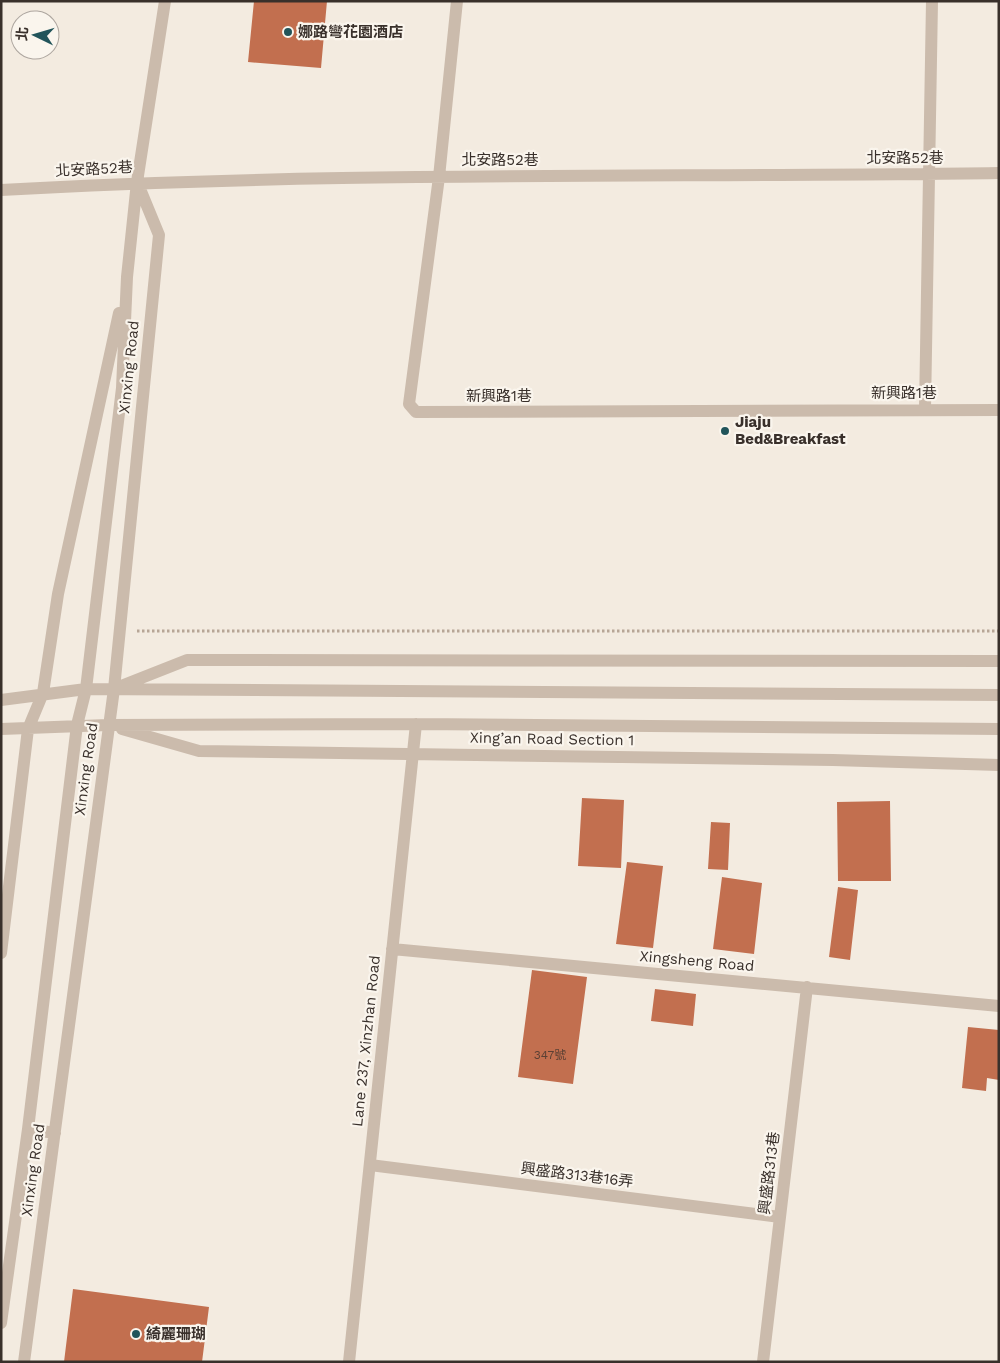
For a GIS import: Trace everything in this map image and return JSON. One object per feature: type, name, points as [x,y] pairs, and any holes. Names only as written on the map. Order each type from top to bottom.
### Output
[{"type":"street","name":"Xinxing Road","points":[[1,1323],[28,1129],[77,725],[86,689],[122,388],[127,277],[137,182],[165,1]]},
{"type":"street","name":"新興路1巷","points":[[456,1],[439,176],[409,404],[416,412],[999,410]]},
{"type":"street","points":[[925,409],[932,1]]},
{"type":"street","name":"北安路52巷","points":[[1,190],[137,182],[439,176],[999,173]]},
{"type":"street","name":"Xinxing Road","points":[[24,1362],[114,689],[159,234],[137,182]]},
{"type":"street","name":"Xinxing Road","points":[[1,953],[28,729],[44,693],[58,594],[127,277]]},
{"type":"street","points":[[114,689],[187,660],[999,661]]},
{"type":"street","points":[[1,700],[86,689],[999,695]]},
{"type":"street","name":"Xing’an Road Section 1","points":[[1,729],[77,725],[416,724],[999,729]]},
{"type":"street","name":"Lane 237, Xinzhan Road","points":[[349,1362],[416,724]]},
{"type":"street","name":"Xing’an Road Section 1","points":[[108,725],[199,752],[413,753],[999,765]]},
{"type":"street","name":"Xingsheng Road","points":[[392,949],[999,1006]]},
{"type":"street","name":"興盛路313巷","points":[[764,1362],[807,987]]},
{"type":"street","points":[[28,1129],[55,1133]]},
{"type":"street","name":"興盛路313巷16弄","points":[[370,1165],[780,1217]]},
{"type":"path","points":[[119,631],[999,631]]},
{"type":"building","name":"娜路彎花園酒店","points":[[254,1],[327,1],[321,68],[248,62]]},
{"type":"building","points":[[582,798],[624,800],[621,868],[578,866]]},
{"type":"building","points":[[890,801],[891,881],[838,881],[837,802]]},
{"type":"building","points":[[711,822],[730,823],[728,870],[708,869]]},
{"type":"building","points":[[627,862],[663,866],[653,948],[616,944]]},
{"type":"building","points":[[722,877],[762,883],[754,954],[713,949]]},
{"type":"building","points":[[838,887],[858,890],[850,960],[829,957]]},
{"type":"building","points":[[532,970],[587,977],[573,1084],[518,1077]]},
{"type":"building","points":[[655,989],[696,994],[693,1026],[651,1021]]},
{"type":"building","points":[[968,1027],[999,1030],[999,1080],[987,1078],[986,1091],[962,1088]]},
{"type":"building","name":"綺麗珊瑚","points":[[73,1289],[209,1307],[202,1362],[64,1362]]},
{"type":"place","name":"娜路彎花園酒店","points":[[288,32]]},
{"type":"place","name":"Jiaju Bed&Breakfast","points":[[725,431]]},
{"type":"place","name":"綺麗珊瑚","points":[[136,1334]]}]
